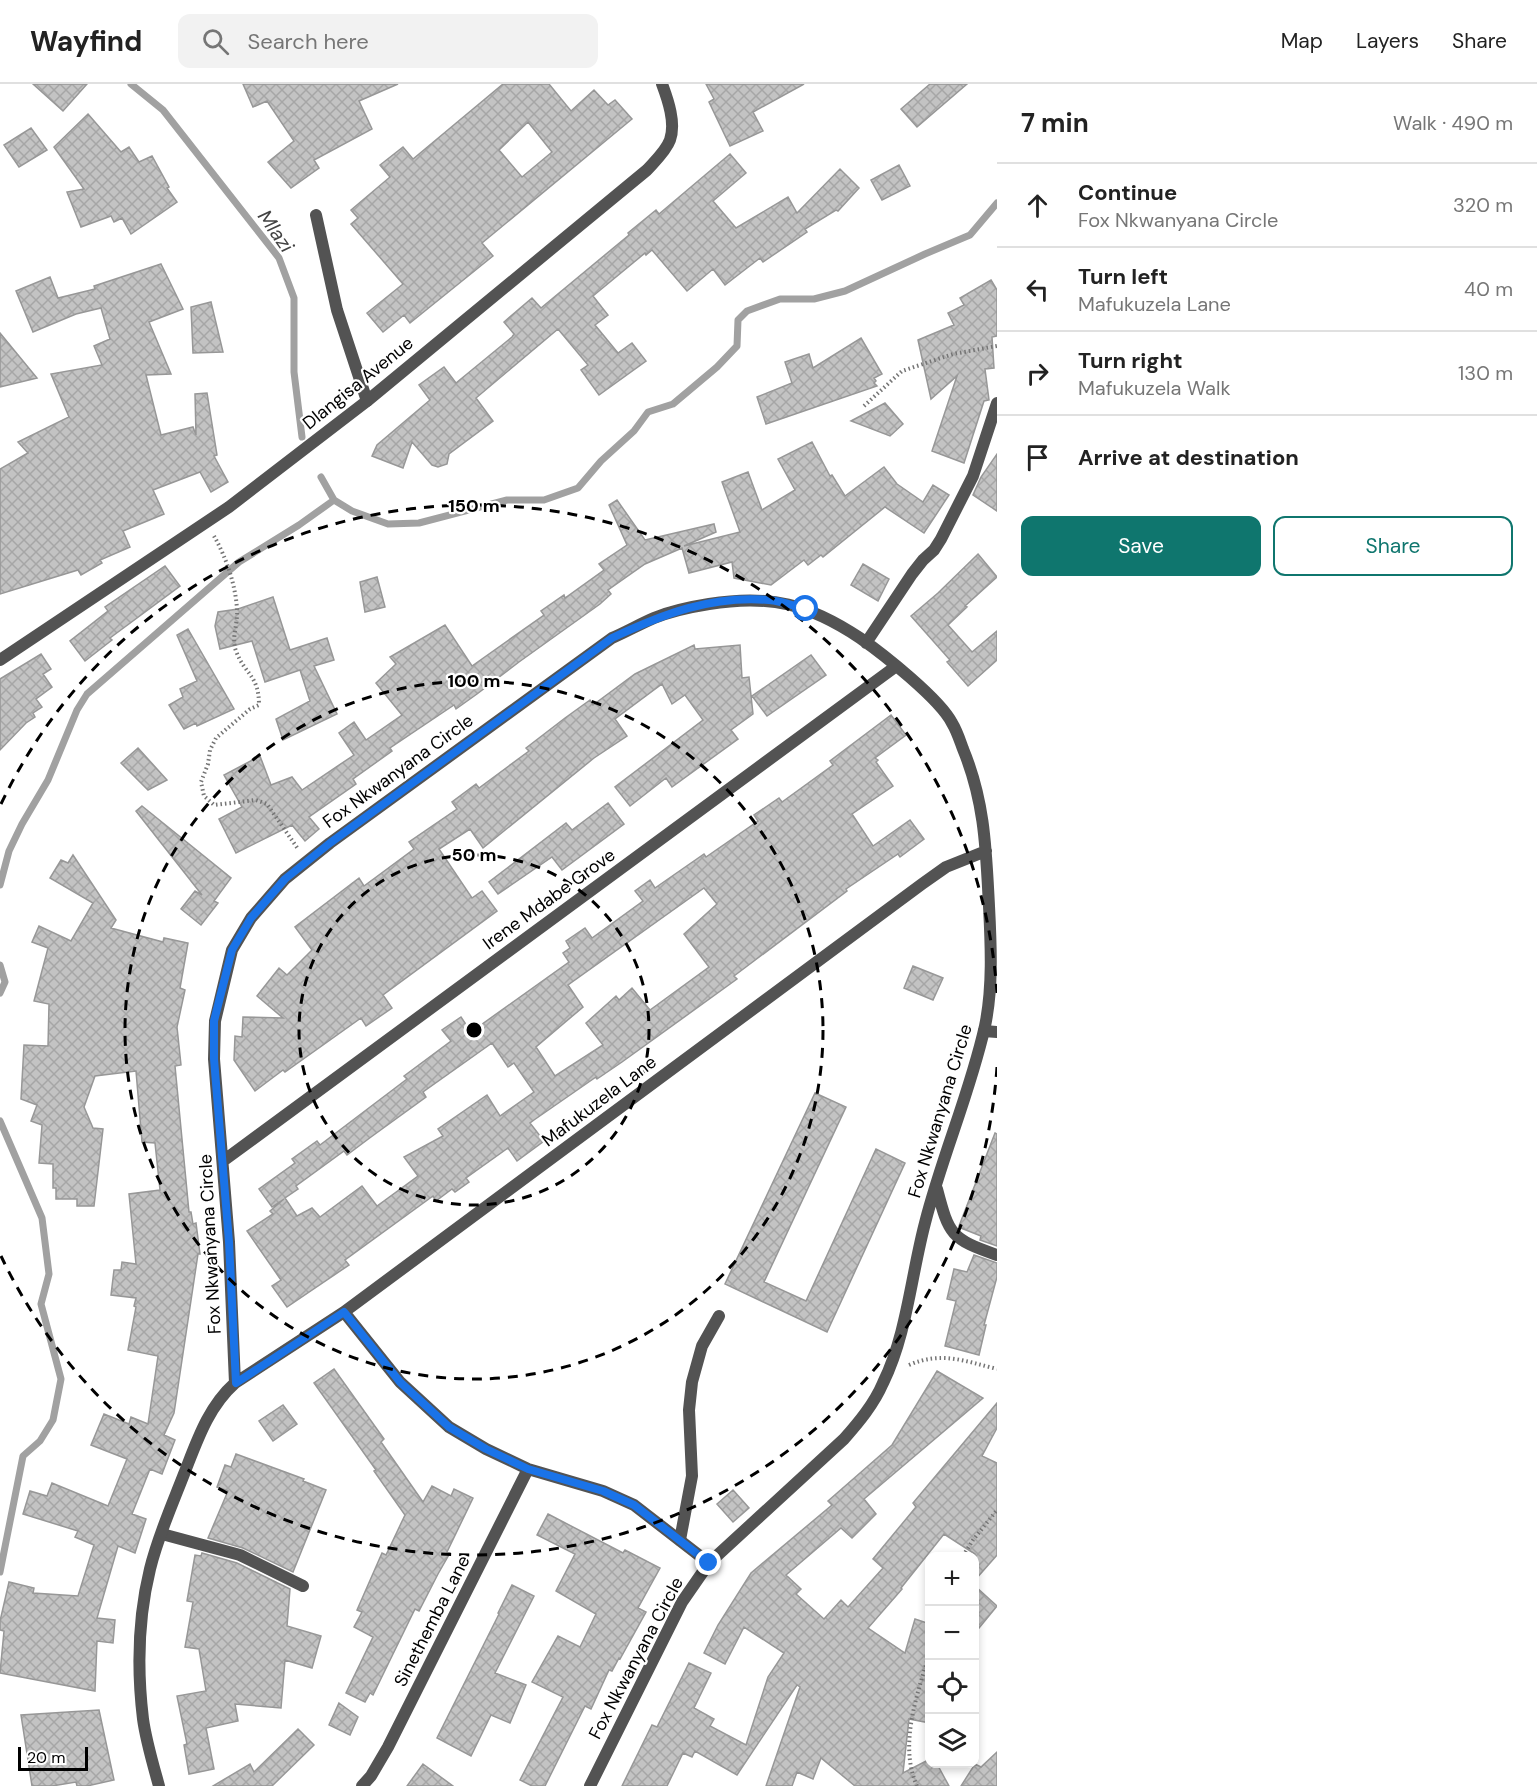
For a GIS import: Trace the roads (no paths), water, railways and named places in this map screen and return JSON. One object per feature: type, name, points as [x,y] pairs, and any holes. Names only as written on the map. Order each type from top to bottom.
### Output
[{"type":"street","name":"Dlangisa Avenue","points":[[0,660],[229,507],[367,400],[647,170],[663,152],[670,139],[671,122],[662,84]]},
{"type":"street","points":[[316,215],[337,310],[367,400]]},
{"type":"street","points":[[866,643],[912,574],[941,539],[973,476],[997,404]]},
{"type":"street","name":"Fox Nkwanyana Circle","points":[[236,1383],[223,1161],[214,1059],[214,1021],[232,950],[251,918],[285,879],[330,843],[612,638],[655,618],[692,607],[737,599],[771,600],[806,609],[840,625],[866,643],[934,699],[952,722],[974,776],[982,810],[993,927],[990,980],[984,1031],[972,1078],[925,1221],[894,1356],[863,1418],[844,1439],[709,1563],[682,1602],[590,1786]]},
{"type":"street","name":"Irene Mdabe Grove","points":[[223,1161],[895,667]]},
{"type":"street","name":"Mafukuzela Lane","points":[[236,1383],[344,1312],[922,884],[946,867],[986,850]]},
{"type":"street","points":[[984,1031],[997,1032]]},
{"type":"street","points":[[936,1187],[946,1222],[959,1240],[997,1255]]},
{"type":"street","points":[[344,1312],[400,1382],[449,1427],[486,1449],[528,1469],[603,1491],[634,1505],[709,1563]]},
{"type":"street","points":[[680,1540],[692,1476],[689,1410],[692,1382],[702,1346],[719,1316]]},
{"type":"street","points":[[159,1786],[144,1721],[139,1677],[143,1606],[150,1568],[200,1432],[216,1403],[236,1383]]},
{"type":"street","name":"Sinethemba Lane","points":[[362,1786],[371,1776],[388,1747],[528,1469]]},
{"type":"street","points":[[162,1534],[240,1555],[303,1586]]},
{"type":"waterway","name":"Mlazi","points":[[131,84],[163,110],[279,258],[294,298],[294,372],[302,437]]},
{"type":"waterway","points":[[321,477],[334,500],[352,511],[388,524],[419,523],[507,500],[544,500],[578,488],[601,461],[634,431],[648,412],[673,404],[717,367],[737,346],[738,320],[747,311],[780,299],[814,299],[845,291],[970,235],[997,203]]},
{"type":"waterway","points":[[0,885],[9,851],[48,780],[77,710],[87,694],[239,562],[299,525],[334,500]]},
{"type":"waterway","points":[[0,965],[5,982],[0,993]]},
{"type":"waterway","points":[[0,1121],[42,1218],[49,1274],[41,1304],[61,1379],[53,1420],[40,1441],[23,1456],[0,1572]]}]
